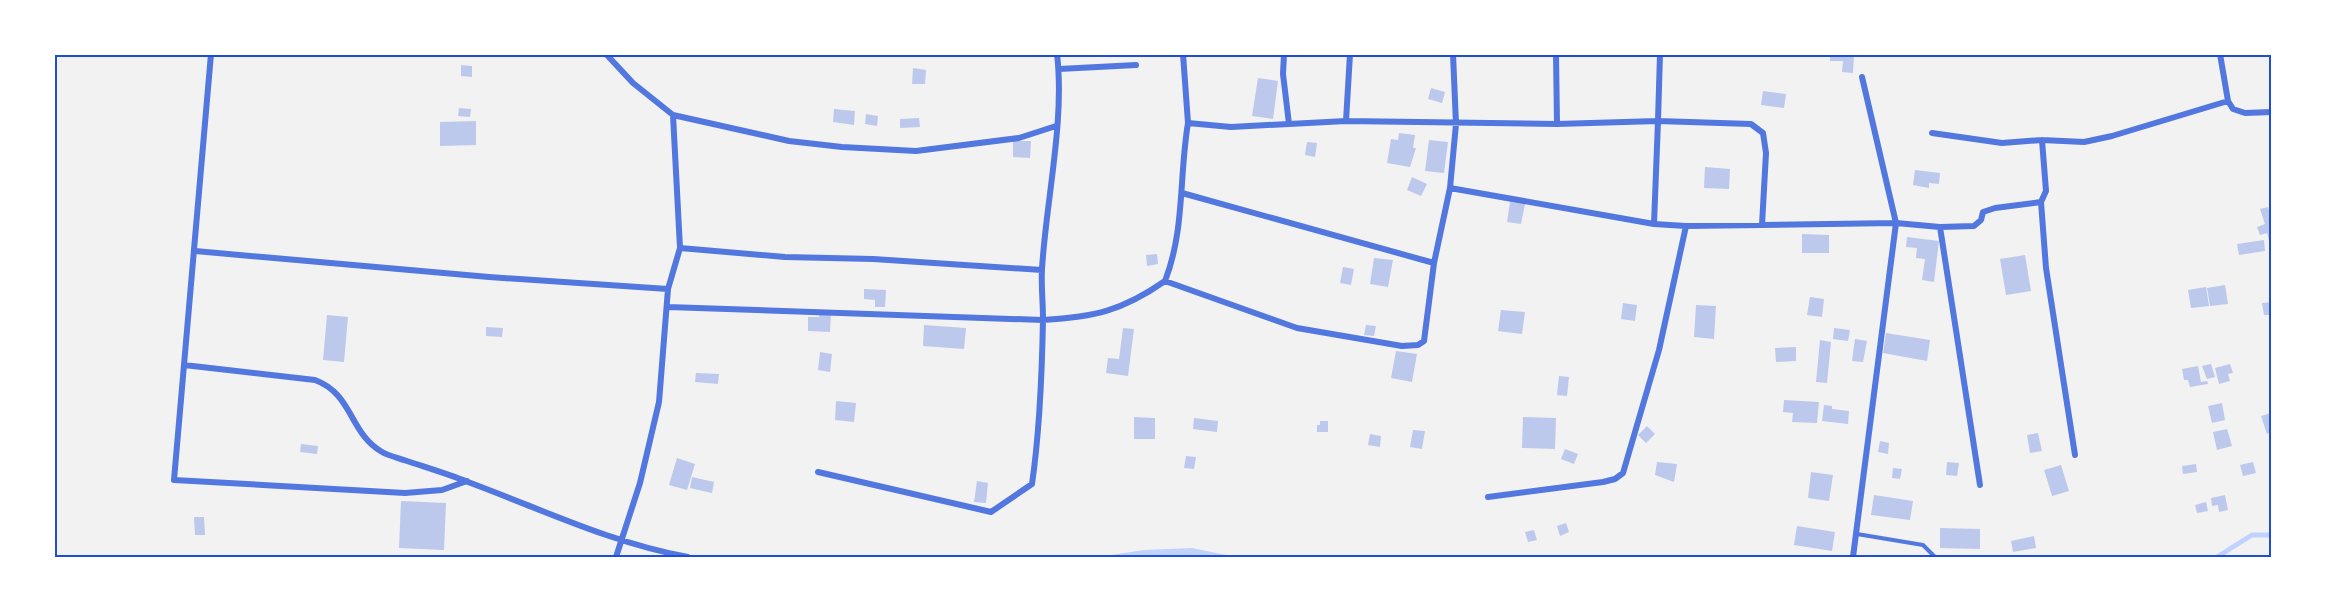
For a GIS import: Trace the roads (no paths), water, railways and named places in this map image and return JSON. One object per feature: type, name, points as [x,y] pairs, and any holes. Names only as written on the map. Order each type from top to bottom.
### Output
[{"type":"street","points":[[211,54],[174,480],[405,493],[442,490],[467,482]]},
{"type":"street","points":[[606,54],[633,83],[673,115],[789,141],[842,147],[916,151],[1019,138],[1056,126]]},
{"type":"street","points":[[818,472],[991,512],[1032,484],[1039,437],[1043,320],[1042,270],[1056,126],[1059,69],[1057,54]]},
{"type":"street","points":[[668,307],[1043,320],[1078,318],[1109,312],[1142,297],[1165,281],[1176,250],[1182,193],[1181,174],[1188,123],[1184,54]]},
{"type":"street","points":[[1284,54],[1283,74],[1289,124]]},
{"type":"street","points":[[1346,121],[1350,54]]},
{"type":"street","points":[[1165,281],[1297,328],[1402,346],[1418,345],[1424,341],[1434,263],[1450,188],[1456,124],[1453,54]]},
{"type":"street","points":[[1556,54],[1557,124]]},
{"type":"street","points":[[1654,224],[1660,54]]},
{"type":"street","points":[[2220,54],[2228,101],[2233,109],[2245,113],[2272,112]]},
{"type":"street","points":[[1059,69],[1136,65]]},
{"type":"street","points":[[1853,557],[1896,223],[1862,77]]},
{"type":"street","points":[[1932,133],[2002,144],[2042,140],[2084,142],[2112,136],[2228,101]]},
{"type":"street","points":[[616,557],[640,483],[659,402],[668,290],[680,248],[673,115]]},
{"type":"street","points":[[1188,123],[1231,128],[1346,121],[1456,124],[1658,121],[1751,124],[1763,133],[1766,153],[1762,225]]},
{"type":"street","points":[[2042,140],[2046,190],[2041,202],[2046,268],[2075,455]]},
{"type":"street","points":[[1450,188],[1654,224],[1686,226],[1896,223],[1940,227],[1974,226],[1981,220],[1983,212],[1995,208],[2041,202]]},
{"type":"street","points":[[1182,193],[1434,263]]},
{"type":"street","points":[[1488,497],[1603,482],[1615,479],[1623,473],[1659,350],[1686,226]]},
{"type":"street","points":[[1940,227],[1980,485]]},
{"type":"street","points":[[680,248],[785,257],[873,259],[1042,270]]},
{"type":"street","points":[[195,251],[668,290]]},
{"type":"street","points":[[184,366],[315,380],[329,385],[341,398],[368,442],[383,453],[467,482],[620,541],[688,557]]},
{"type":"lane","points":[[1857,534],[1923,545],[1935,557]]},
{"type":"water","points":[[1192,548],[1236,557],[1098,557],[1144,550]]},
{"type":"waterway","points":[[2217,557],[2252,535],[2272,535]]}]
